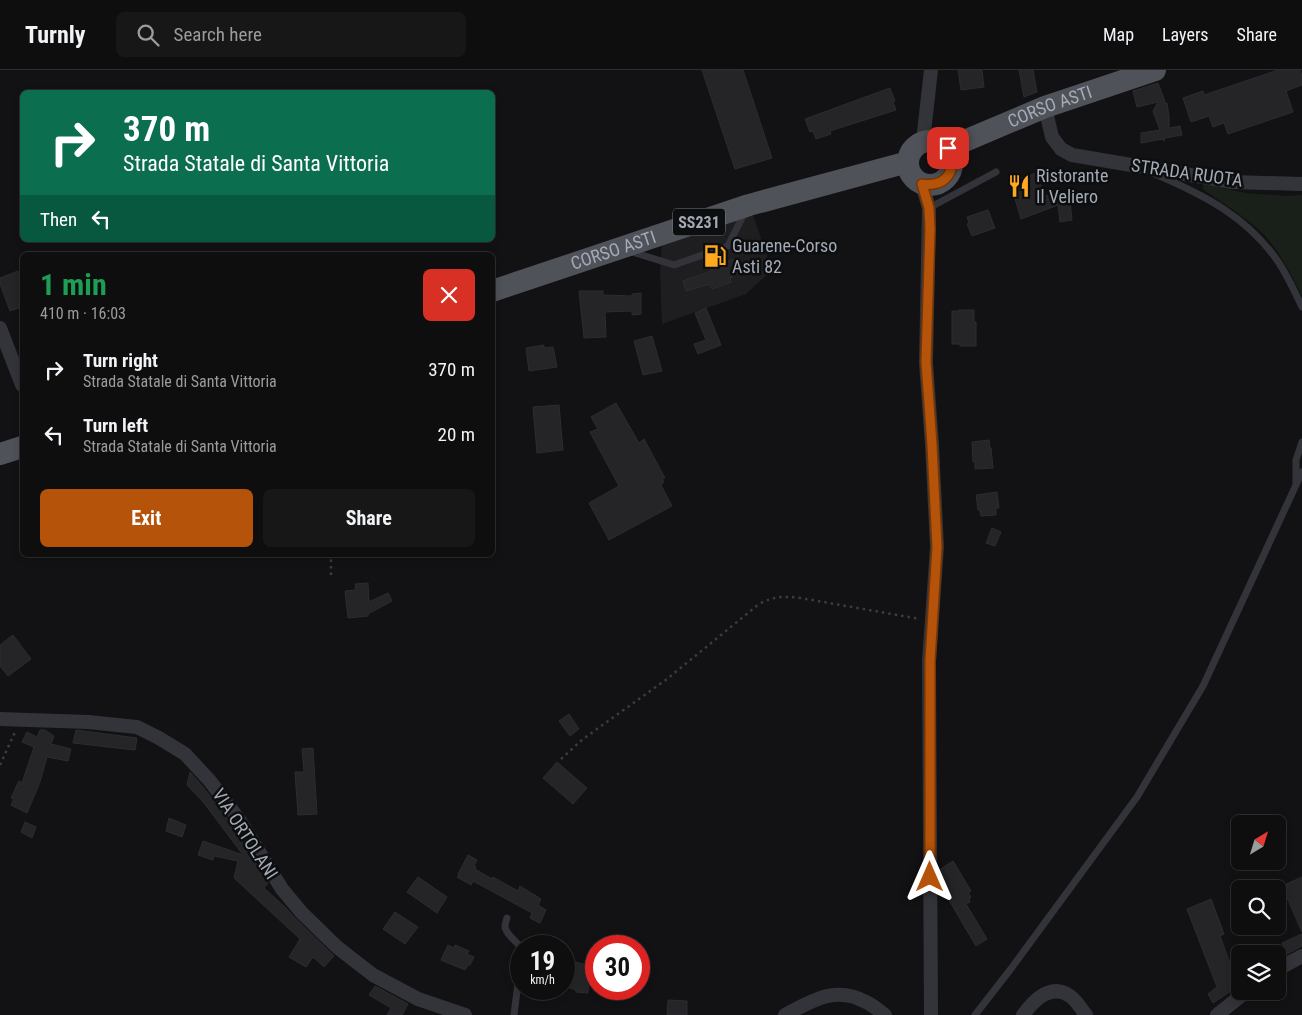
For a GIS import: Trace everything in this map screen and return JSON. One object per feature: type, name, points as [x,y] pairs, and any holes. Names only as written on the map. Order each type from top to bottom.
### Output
[{"type":"main road","name":"CORSO ASTI","points":[[948,148],[1046,106],[1155,70]]},
{"type":"main road","points":[[930,140],[943,144],[948,148],[953,162],[952,169],[943,181],[930,185],[922,184],[916,180],[908,169],[908,162],[912,149],[917,144],[930,140]]},
{"type":"main road","name":"CORSO ASTI","points":[[495,289],[749,205],[908,162]]},
{"type":"main road","points":[[0,454],[20,448]]},
{"type":"street","points":[[923,141],[931,70]]},
{"type":"street","name":"STRADA RUOTA","points":[[1046,106],[1052,137],[1061,150],[1072,155],[1232,182],[1302,184]]},
{"type":"street","points":[[922,184],[929,208],[930,229],[926,362],[937,547],[930,661],[931,1015]]},
{"type":"street","points":[[0,328],[20,380]]},
{"type":"street","name":"VIA ORTOLANI","points":[[0,720],[88,722],[137,727],[185,754],[210,781],[240,821],[282,889],[302,913],[337,947],[373,975],[418,999],[465,1015]]},
{"type":"street","points":[[1286,965],[1302,956]]},
{"type":"street","points":[[1023,1015],[1039,997],[1046,993],[1061,992],[1074,1000],[1086,1015]]},
{"type":"street","points":[[785,1015],[820,997],[840,994],[854,996],[885,1015]]},
{"type":"street","points":[[1217,1015],[1236,1000]]},
{"type":"lane","points":[[1136,166],[1196,192],[1223,207],[1239,220],[1258,237],[1279,263],[1302,308]]},
{"type":"lane","points":[[929,208],[996,172]]},
{"type":"lane","points":[[620,248],[674,264],[728,246],[749,205]]},
{"type":"lane","points":[[1296,487],[1296,460],[1302,442]]},
{"type":"lane","points":[[975,1015],[1137,797],[1203,686],[1302,472]]},
{"type":"lane","points":[[507,918],[505,928],[510,935]]},
{"type":"lane","points":[[514,1015],[516,1000]]},
{"type":"path","points":[[331,557],[331,575]]},
{"type":"path","points":[[561,759],[583,739],[667,678],[759,604],[770,598],[783,596],[801,598],[932,622]]},
{"type":"path","points":[[0,765],[21,720]]},
{"type":"shaded area","points":[[1204,184],[1246,193],[1287,196],[1302,195],[1302,296],[1283,261],[1265,236],[1245,218],[1204,190],[1202,187]]},
{"type":"shaded area","points":[[752,212],[772,270],[746,294],[662,324],[660,272],[662,242]]},
{"type":"building","points":[[702,70],[743,70],[772,158],[735,169]]},
{"type":"building","points":[[958,70],[982,70],[984,87],[961,90]]},
{"type":"building","points":[[1019,70],[1033,70],[1037,92],[1024,97]]},
{"type":"building","points":[[1278,70],[1300,70],[1302,75],[1302,85],[1286,91],[1293,112],[1228,134],[1224,123],[1213,127],[1209,116],[1191,122],[1183,98],[1203,91],[1204,95]]},
{"type":"building","points":[[1158,83],[1167,103],[1169,128],[1180,126],[1182,135],[1165,138],[1164,141],[1163,139],[1141,143],[1141,133],[1160,130],[1153,111],[1158,102],[1137,107],[1133,91]]},
{"type":"building","points":[[890,88],[896,110],[830,131],[831,134],[816,139],[813,131],[810,132],[805,119]]},
{"type":"building","points":[[1036,173],[1045,196],[1069,193],[1072,220],[1060,222],[1058,205],[1021,219],[1010,182]]},
{"type":"building","points":[[988,210],[995,228],[972,236],[967,224],[969,223],[967,217]]},
{"type":"building","points":[[734,259],[738,273],[732,275],[733,277],[730,278],[731,282],[712,289],[710,284],[686,291],[683,281],[711,271],[710,267]]},
{"type":"building","points":[[18,271],[20,276],[20,308],[10,311],[0,284],[0,278]]},
{"type":"building","points":[[579,291],[603,291],[603,295],[632,296],[632,294],[641,293],[641,314],[632,315],[632,311],[605,312],[606,337],[584,338]]},
{"type":"building","points":[[706,308],[721,345],[698,354],[694,344],[706,340],[695,313]]},
{"type":"building","points":[[974,310],[976,346],[952,344],[952,311]]},
{"type":"building","points":[[652,336],[662,371],[643,375],[634,341]]},
{"type":"building","points":[[544,345],[544,348],[553,347],[557,367],[529,371],[526,348]]},
{"type":"building","points":[[616,403],[639,443],[644,439],[665,478],[662,479],[664,482],[661,485],[672,506],[609,540],[589,503],[619,486],[590,432],[598,429],[591,417]]},
{"type":"building","points":[[559,405],[563,450],[537,453],[533,407]]},
{"type":"building","points":[[989,440],[993,468],[975,469],[972,442]]},
{"type":"building","points":[[997,492],[999,508],[996,508],[996,515],[981,516],[980,510],[978,510],[976,495]]},
{"type":"building","points":[[992,528],[1001,532],[995,546],[986,543]]},
{"type":"building","points":[[368,583],[369,602],[388,593],[392,601],[368,614],[368,616],[348,618],[345,591],[356,590],[355,584]]},
{"type":"building","points":[[13,635],[31,659],[8,676],[0,666],[0,645]]},
{"type":"building","points":[[569,714],[579,729],[570,736],[559,721]]},
{"type":"building","points":[[40,730],[45,730],[54,736],[51,744],[71,749],[68,761],[47,757],[40,782],[27,813],[11,805],[14,799],[11,798],[19,781],[22,783],[34,747],[22,742],[27,732],[37,737]]},
{"type":"building","points":[[76,730],[137,738],[135,750],[73,743]]},
{"type":"building","points":[[313,748],[317,814],[298,815],[295,772],[304,772],[302,749]]},
{"type":"building","points":[[557,762],[587,788],[573,804],[543,778]]},
{"type":"building","points":[[190,772],[233,826],[268,883],[264,888],[334,956],[324,967],[313,957],[306,967],[289,957],[300,939],[234,878],[238,861],[214,856],[213,860],[198,855],[203,841],[243,855],[204,803],[187,785]]},
{"type":"building","points":[[169,818],[186,825],[182,837],[166,831]]},
{"type":"building","points":[[25,822],[36,827],[32,838],[21,832]]},
{"type":"building","points":[[468,855],[477,860],[474,866],[476,867],[475,869],[518,891],[520,886],[541,899],[538,905],[546,910],[540,923],[530,918],[532,913],[473,881],[471,885],[457,877]]},
{"type":"building","points":[[953,861],[971,891],[968,892],[971,897],[969,899],[970,902],[966,904],[987,939],[976,946],[939,883],[939,870]]},
{"type":"building","points":[[418,877],[447,897],[437,913],[407,892]]},
{"type":"building","points":[[1302,877],[1302,932],[1286,895],[1286,884]]},
{"type":"building","points":[[1211,899],[1224,934],[1220,936],[1231,966],[1231,991],[1213,1003],[1208,994],[1217,987],[1187,909]]},
{"type":"building","points":[[395,912],[418,927],[405,944],[383,929]]},
{"type":"building","points":[[1302,934],[1302,946],[1287,954],[1286,945],[1282,943]]},
{"type":"building","points":[[448,945],[454,948],[455,945],[469,951],[467,954],[474,957],[465,970],[441,960]]},
{"type":"building","points":[[575,962],[585,964],[585,993],[576,992]]},
{"type":"building","points":[[375,986],[408,1004],[402,1015],[387,1015],[391,1008],[369,995]]},
{"type":"building","points":[[668,1000],[687,1001],[687,1015],[667,1015]]},
{"type":"place","name":"Ristorante Il Veliero","points":[[1019,186]]},
{"type":"place","name":"Guarene-Corso Asti 82","points":[[715,256]]},
{"type":"route","points":[[930,877],[930,661],[937,547],[926,362],[930,229],[929,208],[922,184],[937,184],[948,176],[953,162],[948,148]]}]
